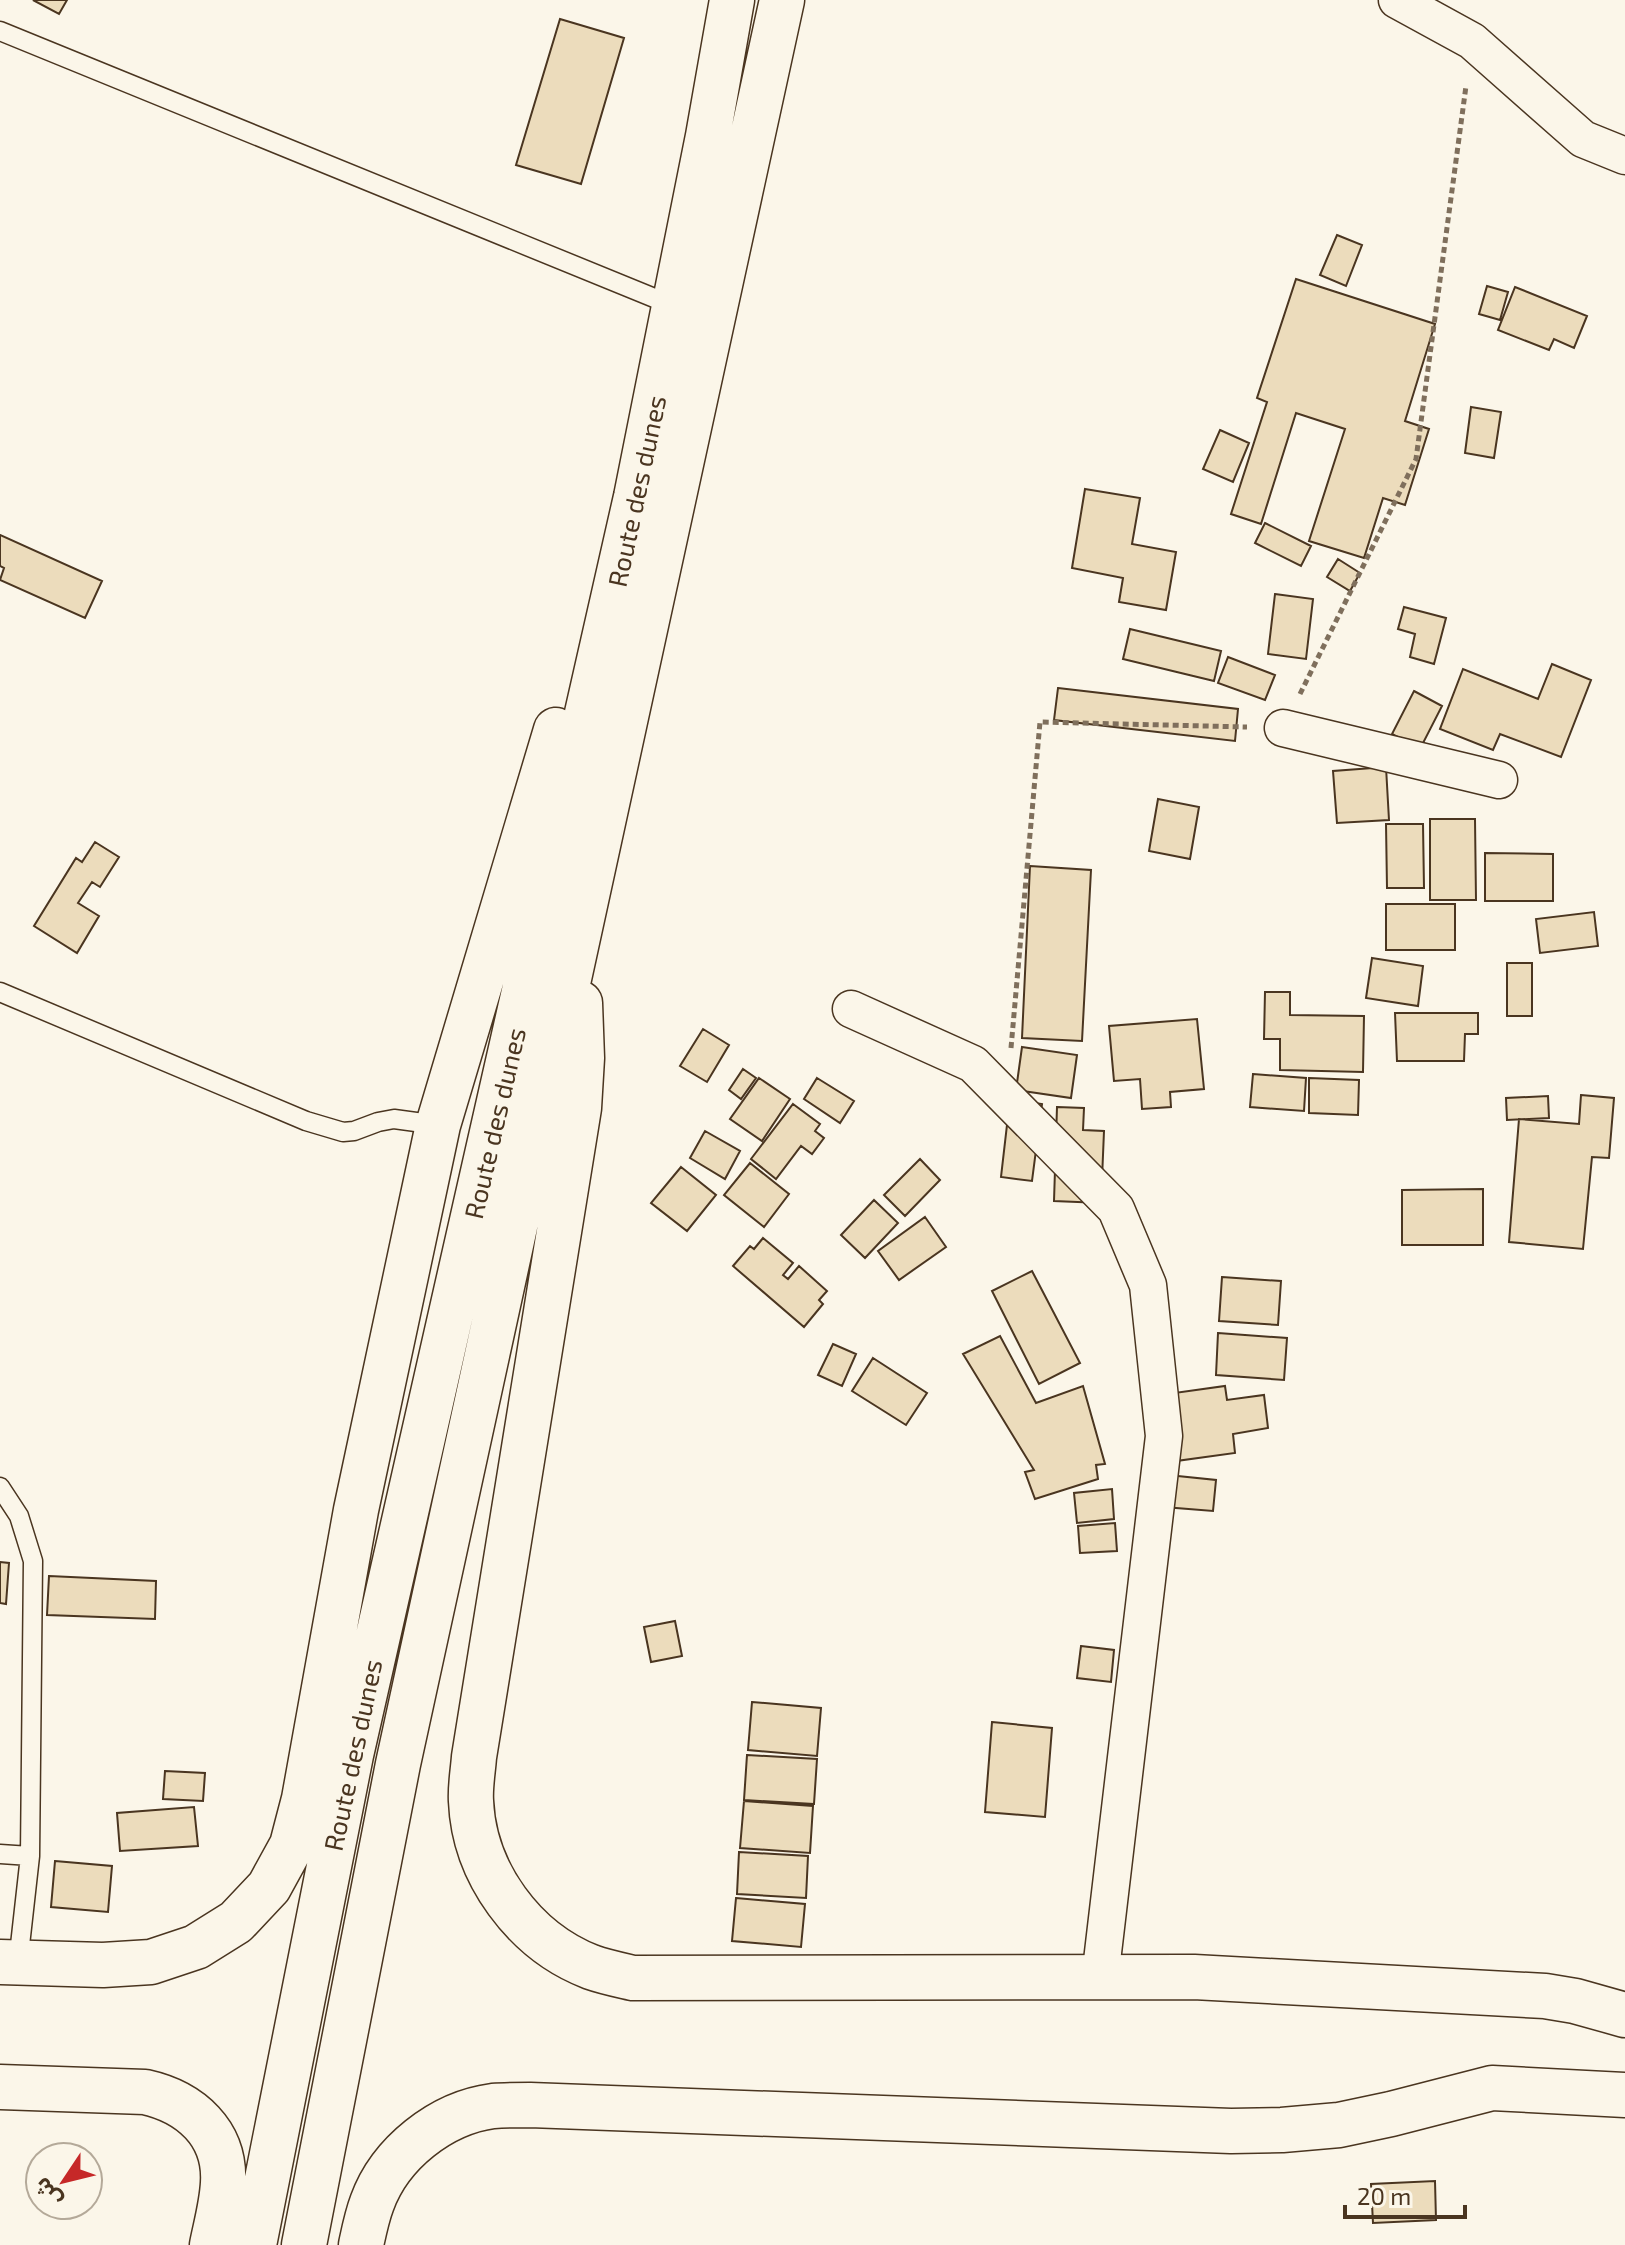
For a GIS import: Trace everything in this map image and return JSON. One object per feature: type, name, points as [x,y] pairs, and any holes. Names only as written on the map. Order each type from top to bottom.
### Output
[{"type":"highway","name":"Route des dunes","points":[[254,2245],[351,1755],[636,497],[732,0]]},
{"type":"highway","name":"Route des dunes","points":[[304,2245],[398,1764],[782,0]]},
{"type":"highway","points":[[9,1963],[103,1965],[151,1962],[196,1947],[236,1922],[269,1887],[292,1845],[304,1799],[356,1510],[438,1125],[560,719],[636,497]]},
{"type":"highway","points":[[573,955],[581,1008],[579,1108],[474,1757],[471,1801],[478,1843],[495,1883],[520,1919],[553,1947],[592,1967],[633,1978],[1194,1977],[1545,1996],[1625,2015]]},
{"type":"highway","points":[[0,2087],[145,2092],[166,2097],[185,2107],[202,2121],[222,2160],[223,2182],[212,2245]]},
{"type":"highway","points":[[361,2245],[373,2200],[392,2166],[420,2137],[454,2117],[491,2106],[1231,2131],[1339,2125],[1492,2088],[1625,2095]]},
{"type":"street","points":[[1397,0],[1472,41],[1583,139],[1625,156]]},
{"type":"street","points":[[1283,728],[1499,780]]},
{"type":"street","points":[[851,1009],[973,1064],[1116,1209],[1148,1285],[1164,1436],[1100,1978]]},
{"type":"lane","points":[[0,31],[674,306]]},
{"type":"lane","points":[[0,992],[306,1121],[343,1132],[394,1119],[438,1125]]},
{"type":"lane","points":[[0,1487],[19,1516],[33,1561],[30,1856],[9,1963]]},
{"type":"lane","points":[[0,1854],[30,1856]]},
{"type":"path","points":[[1007,1098],[1040,722],[1283,728],[1416,459],[1472,41]]},
{"type":"building","points":[[33,0],[67,0],[59,14]]},
{"type":"building","points":[[560,19],[624,38],[581,184],[516,165]]},
{"type":"building","points":[[1337,235],[1362,245],[1346,286],[1320,275]]},
{"type":"building","points":[[1296,279],[1435,324],[1405,421],[1429,429],[1405,505],[1383,498],[1364,558],[1309,541],[1345,429],[1296,413],[1261,524],[1231,514],[1267,402],[1257,398]]},
{"type":"building","points":[[1487,286],[1508,292],[1500,320],[1479,314]]},
{"type":"building","points":[[1515,287],[1587,316],[1574,348],[1554,339],[1549,350],[1498,330]]},
{"type":"building","points":[[1471,407],[1501,412],[1494,458],[1465,453]]},
{"type":"building","points":[[1220,430],[1249,443],[1233,482],[1203,469]]},
{"type":"building","points":[[1085,489],[1140,498],[1132,544],[1176,552],[1166,610],[1119,602],[1123,578],[1072,568]]},
{"type":"building","points":[[1265,523],[1311,546],[1301,566],[1255,543]]},
{"type":"building","points":[[0,535],[102,581],[85,618],[0,580],[4,568],[0,566]]},
{"type":"building","points":[[1338,559],[1360,573],[1350,591],[1327,577]]},
{"type":"building","points":[[1275,594],[1313,599],[1306,659],[1268,654]]},
{"type":"building","points":[[1404,607],[1446,618],[1434,664],[1410,657],[1415,634],[1398,629]]},
{"type":"building","points":[[1130,629],[1221,651],[1214,681],[1123,659]]},
{"type":"building","points":[[1228,657],[1275,675],[1265,700],[1218,683]]},
{"type":"building","points":[[1552,664],[1591,680],[1561,757],[1500,734],[1493,750],[1440,729],[1463,669],[1538,699]]},
{"type":"building","points":[[1058,688],[1238,709],[1235,741],[1054,720]]},
{"type":"building","points":[[1414,691],[1442,706],[1420,749],[1392,734]]},
{"type":"building","points":[[1386,767],[1389,820],[1337,823],[1333,771]]},
{"type":"building","points":[[1158,799],[1199,807],[1190,859],[1149,851]]},
{"type":"building","points":[[1430,819],[1475,819],[1476,900],[1430,900]]},
{"type":"building","points":[[1386,824],[1423,824],[1424,888],[1387,888]]},
{"type":"building","points":[[95,842],[119,857],[100,887],[92,882],[78,903],[99,916],[77,953],[34,926],[76,858],[82,862]]},
{"type":"building","points":[[1485,853],[1553,854],[1553,901],[1485,901]]},
{"type":"building","points":[[1030,866],[1091,870],[1082,1041],[1022,1038]]},
{"type":"building","points":[[1386,904],[1455,904],[1455,950],[1386,950]]},
{"type":"building","points":[[1594,912],[1598,946],[1540,953],[1536,919]]},
{"type":"building","points":[[1372,958],[1423,966],[1418,1006],[1366,998]]},
{"type":"building","points":[[1507,963],[1532,963],[1532,1016],[1507,1016]]},
{"type":"building","points":[[1265,992],[1290,992],[1290,1015],[1364,1016],[1363,1072],[1280,1070],[1280,1039],[1264,1039]]},
{"type":"building","points":[[1395,1013],[1478,1013],[1478,1034],[1465,1034],[1464,1061],[1397,1061]]},
{"type":"building","points":[[1197,1019],[1204,1089],[1170,1092],[1171,1107],[1142,1109],[1140,1079],[1114,1081],[1109,1026]]},
{"type":"building","points":[[703,1029],[729,1045],[707,1082],[680,1066]]},
{"type":"building","points":[[1022,1047],[1077,1055],[1071,1098],[1016,1090]]},
{"type":"building","points":[[743,1069],[756,1078],[741,1099],[729,1090]]},
{"type":"building","points":[[1253,1074],[1306,1078],[1304,1111],[1250,1107]]},
{"type":"building","points":[[759,1078],[790,1099],[762,1141],[730,1119]]},
{"type":"building","points":[[817,1078],[854,1101],[840,1123],[804,1099]]},
{"type":"building","points":[[1309,1078],[1359,1080],[1358,1115],[1309,1113]]},
{"type":"building","points":[[1581,1095],[1614,1098],[1609,1158],[1592,1157],[1583,1249],[1509,1242],[1519,1119],[1579,1124]]},
{"type":"building","points":[[1548,1096],[1549,1118],[1507,1120],[1506,1098]]},
{"type":"building","points":[[1010,1099],[1042,1104],[1032,1181],[1001,1177]]},
{"type":"building","points":[[793,1104],[820,1124],[815,1131],[824,1138],[812,1154],[801,1146],[776,1179],[751,1159]]},
{"type":"building","points":[[1057,1107],[1084,1108],[1083,1130],[1104,1131],[1101,1203],[1054,1201]]},
{"type":"building","points":[[705,1131],[740,1151],[725,1179],[690,1158]]},
{"type":"building","points":[[920,1159],[940,1180],[905,1216],[884,1195]]},
{"type":"building","points":[[750,1163],[789,1194],[764,1227],[724,1195]]},
{"type":"building","points":[[681,1167],[716,1195],[687,1231],[651,1203]]},
{"type":"building","points":[[1483,1189],[1483,1245],[1402,1245],[1402,1190]]},
{"type":"building","points":[[874,1200],[898,1223],[865,1258],[841,1235]]},
{"type":"building","points":[[925,1217],[946,1247],[899,1280],[878,1251]]},
{"type":"building","points":[[763,1238],[793,1263],[783,1275],[788,1279],[799,1266],[827,1291],[819,1300],[823,1304],[804,1327],[733,1266],[750,1246],[754,1249]]},
{"type":"building","points":[[1032,1271],[1080,1363],[1039,1384],[992,1291]]},
{"type":"building","points":[[1222,1277],[1281,1281],[1278,1325],[1219,1321]]},
{"type":"building","points":[[1218,1333],[1287,1338],[1284,1380],[1216,1375]]},
{"type":"building","points":[[1000,1336],[1036,1403],[1083,1386],[1105,1464],[1096,1465],[1098,1479],[1035,1499],[1025,1472],[1034,1470],[963,1354]]},
{"type":"building","points":[[833,1344],[856,1354],[842,1386],[818,1375]]},
{"type":"building","points":[[873,1358],[927,1393],[906,1425],[852,1391]]},
{"type":"building","points":[[1225,1386],[1227,1400],[1264,1395],[1268,1428],[1233,1434],[1235,1453],[1176,1461],[1167,1394]]},
{"type":"building","points":[[1168,1475],[1216,1480],[1213,1511],[1164,1507]]},
{"type":"building","points":[[1112,1489],[1114,1519],[1077,1523],[1074,1493]]},
{"type":"building","points":[[1115,1523],[1117,1551],[1080,1553],[1078,1526]]},
{"type":"building","points":[[0,1562],[9,1563],[6,1604],[0,1603]]},
{"type":"building","points":[[49,1576],[156,1581],[155,1619],[47,1615]]},
{"type":"building","points":[[675,1621],[682,1656],[651,1662],[644,1627]]},
{"type":"building","points":[[1081,1646],[1114,1650],[1111,1682],[1077,1678]]},
{"type":"building","points":[[752,1702],[821,1708],[817,1756],[748,1750]]},
{"type":"building","points":[[992,1722],[1052,1728],[1045,1817],[985,1812]]},
{"type":"building","points":[[747,1755],[817,1759],[814,1804],[744,1800]]},
{"type":"building","points":[[165,1771],[205,1773],[203,1801],[163,1799]]},
{"type":"building","points":[[744,1801],[813,1806],[810,1853],[740,1848]]},
{"type":"building","points":[[194,1807],[198,1846],[120,1851],[117,1813]]},
{"type":"building","points":[[739,1852],[808,1856],[806,1898],[737,1894]]},
{"type":"building","points":[[55,1861],[112,1866],[108,1912],[51,1907]]},
{"type":"building","points":[[736,1898],[805,1904],[801,1947],[732,1941]]},
{"type":"building","points":[[1435,2181],[1436,2220],[1373,2223],[1371,2184]]}]
